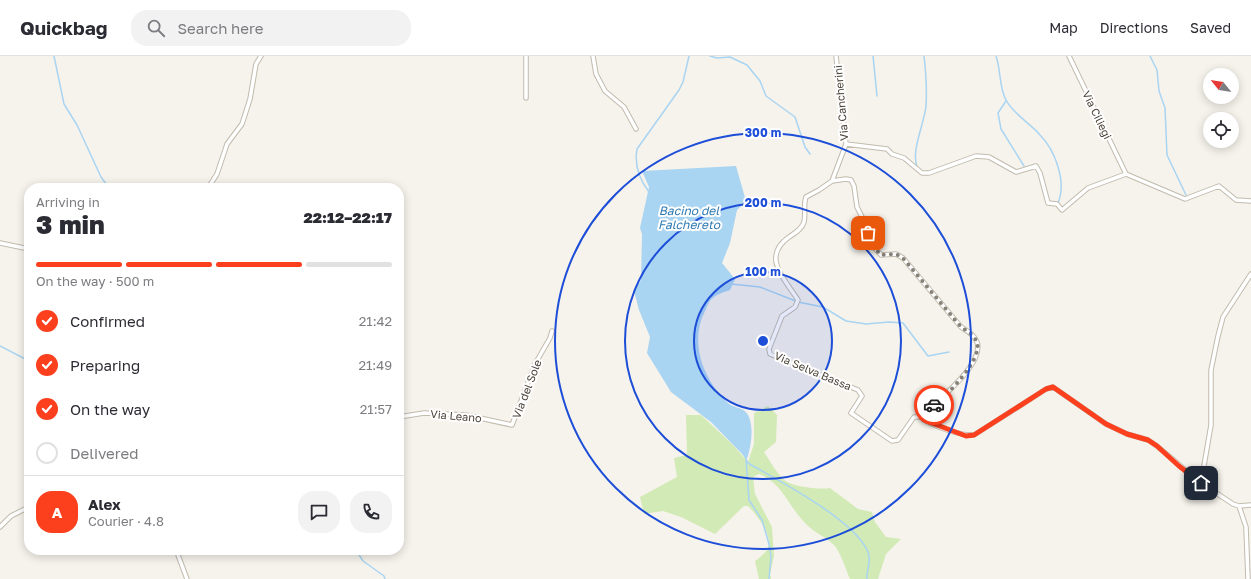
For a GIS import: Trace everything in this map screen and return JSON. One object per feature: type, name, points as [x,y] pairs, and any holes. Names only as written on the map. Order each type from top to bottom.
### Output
[{"type":"street","points":[[212,183],[218,174],[227,144],[242,124],[250,99],[256,64],[261,56]]},
{"type":"street","points":[[526,56],[526,98]]},
{"type":"street","points":[[593,56],[596,74],[605,91],[624,107],[636,129]]},
{"type":"street","name":"Via Cancherini","points":[[832,181],[846,144],[836,56]]},
{"type":"street","name":"Via Ciliegi","points":[[1069,56],[1126,174]]},
{"type":"street","points":[[846,144],[887,149],[892,154],[904,158],[922,173],[929,173],[976,156],[989,157],[1016,172],[1036,166],[1040,174],[1048,202],[1057,204],[1062,210],[1088,188],[1126,174],[1185,199],[1220,186],[1236,200],[1251,201]]},
{"type":"street","points":[[832,181],[846,179],[851,180],[854,186],[857,207],[864,221],[872,245],[881,255],[896,254],[903,258],[961,327],[972,334],[977,343],[976,354],[972,364],[958,382],[921,417],[966,436],[974,435],[1046,389],[1053,387],[1106,424],[1127,434],[1148,440],[1201,483],[1233,504],[1239,506],[1251,505]]},
{"type":"street","name":"Via Selva Bassa","points":[[832,181],[819,190],[810,193],[806,197],[804,202],[804,221],[799,230],[780,244],[775,251],[775,262],[798,300],[795,307],[782,316],[769,349],[770,354],[858,390],[862,396],[851,413],[892,441],[898,440],[914,417],[921,417]]},
{"type":"street","points":[[0,243],[24,248]]},
{"type":"street","points":[[1201,483],[1211,425],[1211,370],[1218,336],[1223,317],[1251,274]]},
{"type":"street","name":"Via del Sole","points":[[512,425],[515,421],[529,378],[550,338],[552,331]]},
{"type":"street","name":"Via Leano","points":[[404,416],[424,413],[466,415],[512,425]]},
{"type":"street","points":[[1239,506],[1246,527],[1248,579]]},
{"type":"street","points":[[0,527],[11,516],[24,510]]},
{"type":"street","points":[[178,555],[187,579]]},
{"type":"green space","points":[[768,406],[777,415],[776,442],[764,452],[784,480],[807,487],[820,489],[830,488],[858,509],[872,512],[875,522],[886,537],[901,539],[886,554],[878,579],[850,579],[841,556],[834,545],[807,525],[774,483],[759,474],[753,477],[755,494],[772,527],[774,556],[770,574],[771,579],[759,579],[755,561],[767,550],[769,539],[764,526],[748,506],[744,506],[715,534],[681,517],[663,511],[644,514],[640,497],[677,477],[674,458],[687,455],[686,415],[701,415],[733,445],[748,462],[754,444],[754,413]]},
{"type":"water","name":"Bacino del Falchereto","points":[[736,166],[746,201],[737,210],[730,243],[722,263],[735,279],[730,290],[717,295],[708,304],[700,323],[698,335],[701,360],[711,382],[719,393],[732,406],[742,409],[747,413],[751,422],[750,449],[747,459],[711,422],[671,392],[647,353],[650,337],[639,310],[634,291],[641,280],[642,234],[640,228],[649,187],[642,171]]},
{"type":"waterway","points":[[54,56],[64,104],[77,125],[101,177],[105,183]]},
{"type":"waterway","points":[[649,192],[642,182],[638,172],[636,161],[637,149],[679,90],[683,82],[689,56]]},
{"type":"waterway","points":[[710,56],[717,58],[730,57],[747,65],[760,81],[766,96],[795,117],[805,147],[810,154]]},
{"type":"waterway","points":[[873,56],[877,96]]},
{"type":"waterway","points":[[917,167],[917,145],[926,106],[924,56]]},
{"type":"waterway","points":[[996,56],[1002,90],[1006,100],[1013,110],[1045,141],[1055,158],[1061,186],[1058,203]]},
{"type":"waterway","points":[[1150,56],[1157,70],[1159,91],[1165,108],[1167,155],[1186,195]]},
{"type":"waterway","points":[[1006,101],[998,113],[1001,129],[1024,166]]},
{"type":"waterway","points":[[731,284],[760,287],[798,302],[823,307],[846,321],[866,324],[889,322],[903,323],[928,356],[949,352]]},
{"type":"waterway","points":[[0,346],[24,358]]},
{"type":"waterway","points":[[743,453],[748,463],[815,502],[848,527],[860,540],[868,552],[869,562],[867,579]]},
{"type":"waterway","points":[[746,460],[749,500],[762,520],[769,544],[771,557],[769,579]]},
{"type":"waterway","points":[[359,555],[363,561],[384,576],[385,579]]},
{"type":"way so far","points":[[868,233],[872,245],[881,255],[896,254],[903,258],[961,327],[972,334],[977,343],[976,354],[972,364],[958,382],[934,405]]},
{"type":"route","points":[[934,405],[931,406],[921,417],[924,420],[966,436],[974,435],[1021,404],[1046,389],[1053,387],[1088,413],[1106,424],[1127,434],[1148,440],[1201,483]]}]
